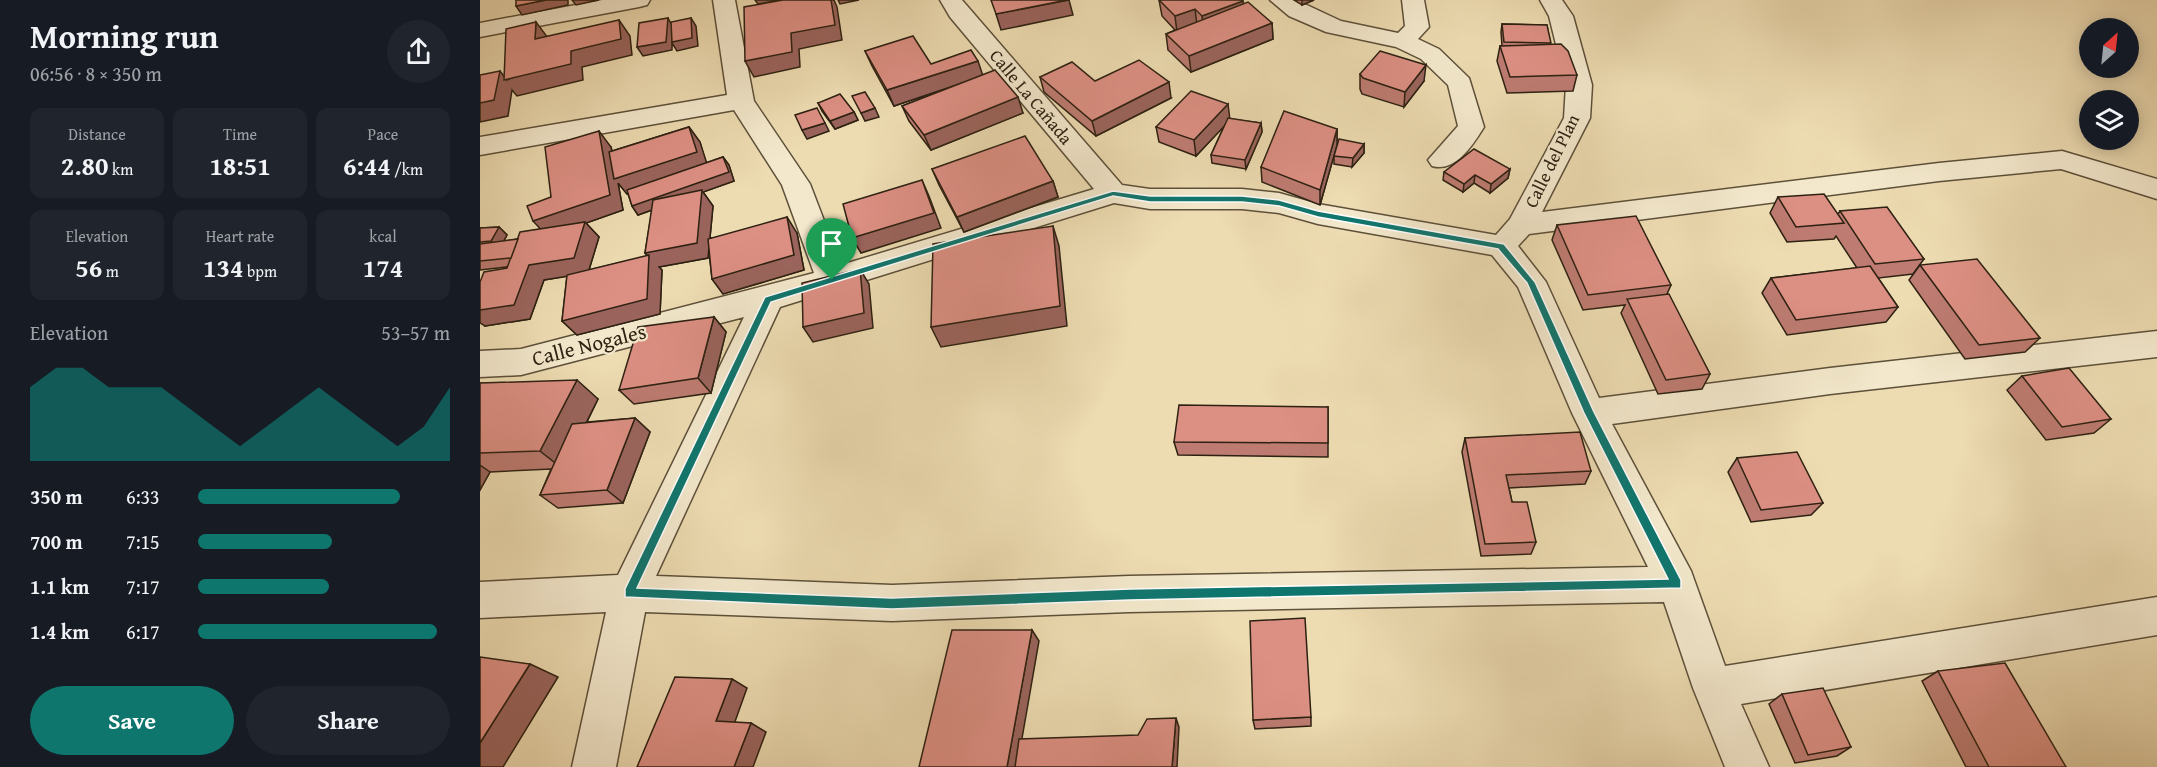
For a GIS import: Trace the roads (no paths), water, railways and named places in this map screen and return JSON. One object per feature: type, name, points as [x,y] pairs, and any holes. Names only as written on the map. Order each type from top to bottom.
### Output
[{"type":"street","points":[[480,30],[639,0]]},
{"type":"street","points":[[724,0],[741,101],[795,184],[832,280]]},
{"type":"street","name":"Calle La Cañada","points":[[951,0],[958,12],[1113,193]]},
{"type":"street","points":[[1281,0],[1297,11],[1334,27],[1403,41],[1430,54],[1460,83],[1472,127],[1442,160]]},
{"type":"street","points":[[1403,41],[1417,27],[1413,0]]},
{"type":"street","name":"Calle del Plan","points":[[1511,236],[1577,118],[1580,85],[1562,16],[1551,0]]},
{"type":"street","points":[[480,146],[741,101]]},
{"type":"street","name":"Calle Nogales","points":[[480,364],[521,362],[768,299],[1113,193],[1150,199],[1242,199],[1279,203],[1318,214],[1511,236],[1939,172],[2062,160],[2157,189]]},
{"type":"street","points":[[1511,236],[1589,413],[1677,584],[1713,688],[1746,767]]},
{"type":"street","points":[[594,767],[629,593],[768,299]]},
{"type":"street","points":[[1589,413],[1830,381],[2085,354],[2157,344]]},
{"type":"street","points":[[480,600],[629,593],[892,603],[1141,594],[1677,584]]},
{"type":"street","points":[[1713,688],[2157,616]]}]
